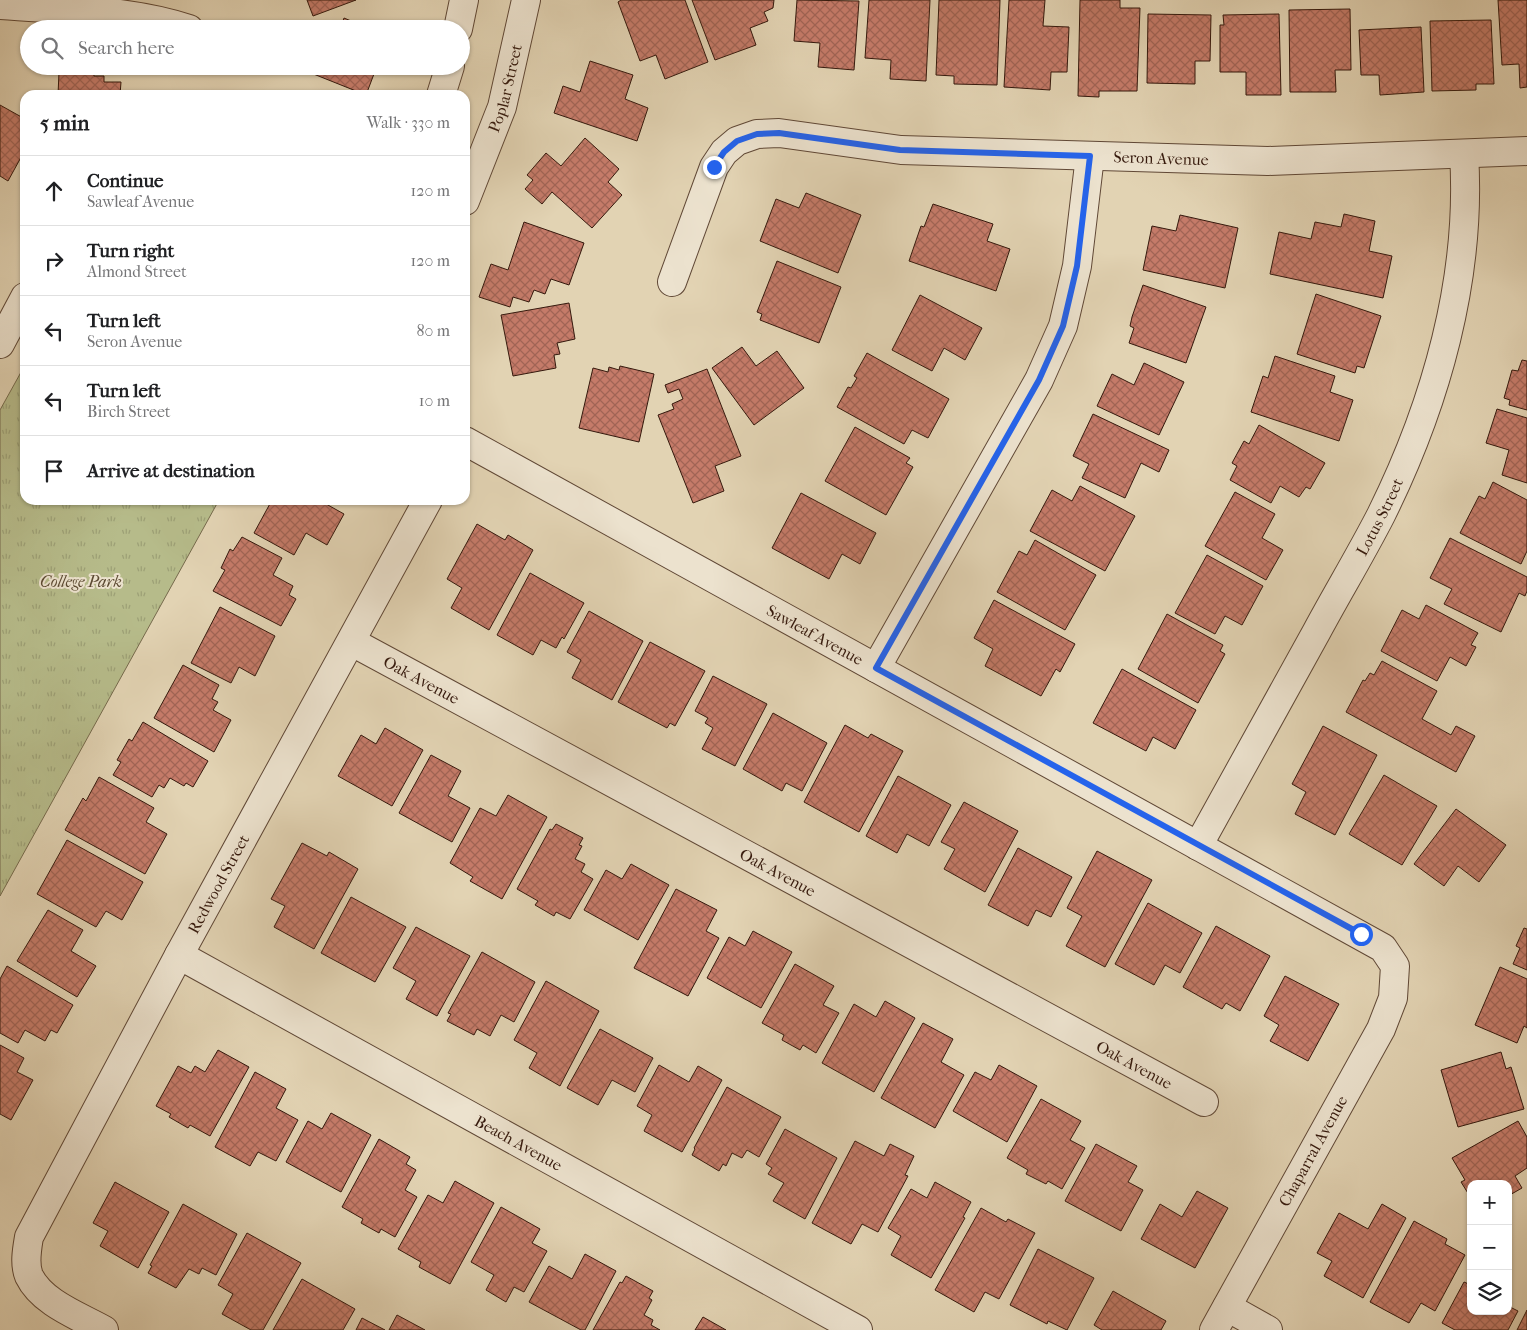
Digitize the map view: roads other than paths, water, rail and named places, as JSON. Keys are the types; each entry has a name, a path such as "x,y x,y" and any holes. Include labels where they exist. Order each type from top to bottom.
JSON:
{"street":[{"path":"460,20 464,0"},
{"name":"Poplar Street","path":"470,188 502,107 526,0"},
{"path":"0,5 96,11 161,20"},
{"path":"443,90 447,75"},
{"name":"Seron Avenue","path":"672,282 714,167 724,152 737,141 757,134 779,133 900,150 1268,161 1527,151"},
{"name":"Lotus Street","path":"1198,846 1381,515 1410,450 1425,410 1450,323 1460,277 1466,194 1464,154"},
{"path":"876,668 1039,380 1063,326 1077,266 1090,156"},
{"path":"0,344 20,306"},
{"name":"Sawleaf Avenue","path":"470,444 1361,934 1383,948 1395,966"},
{"name":"Redwood Street","path":"104,1330 55,1302 40,1291 29,1274 26,1256 29,1237 179,955 425,505"},
{"name":"Oak Avenue","path":"352,642 1204,1102"},
{"name":"Beach Avenue","path":"179,955 858,1330"},
{"name":"Chaparral Avenue","path":"1221,1319 1381,1029 1392,998 1395,966"},
{"path":"1221,1319 1268,1330"}],"park label":[{"name":"College Park","path":"81,581"}]}
